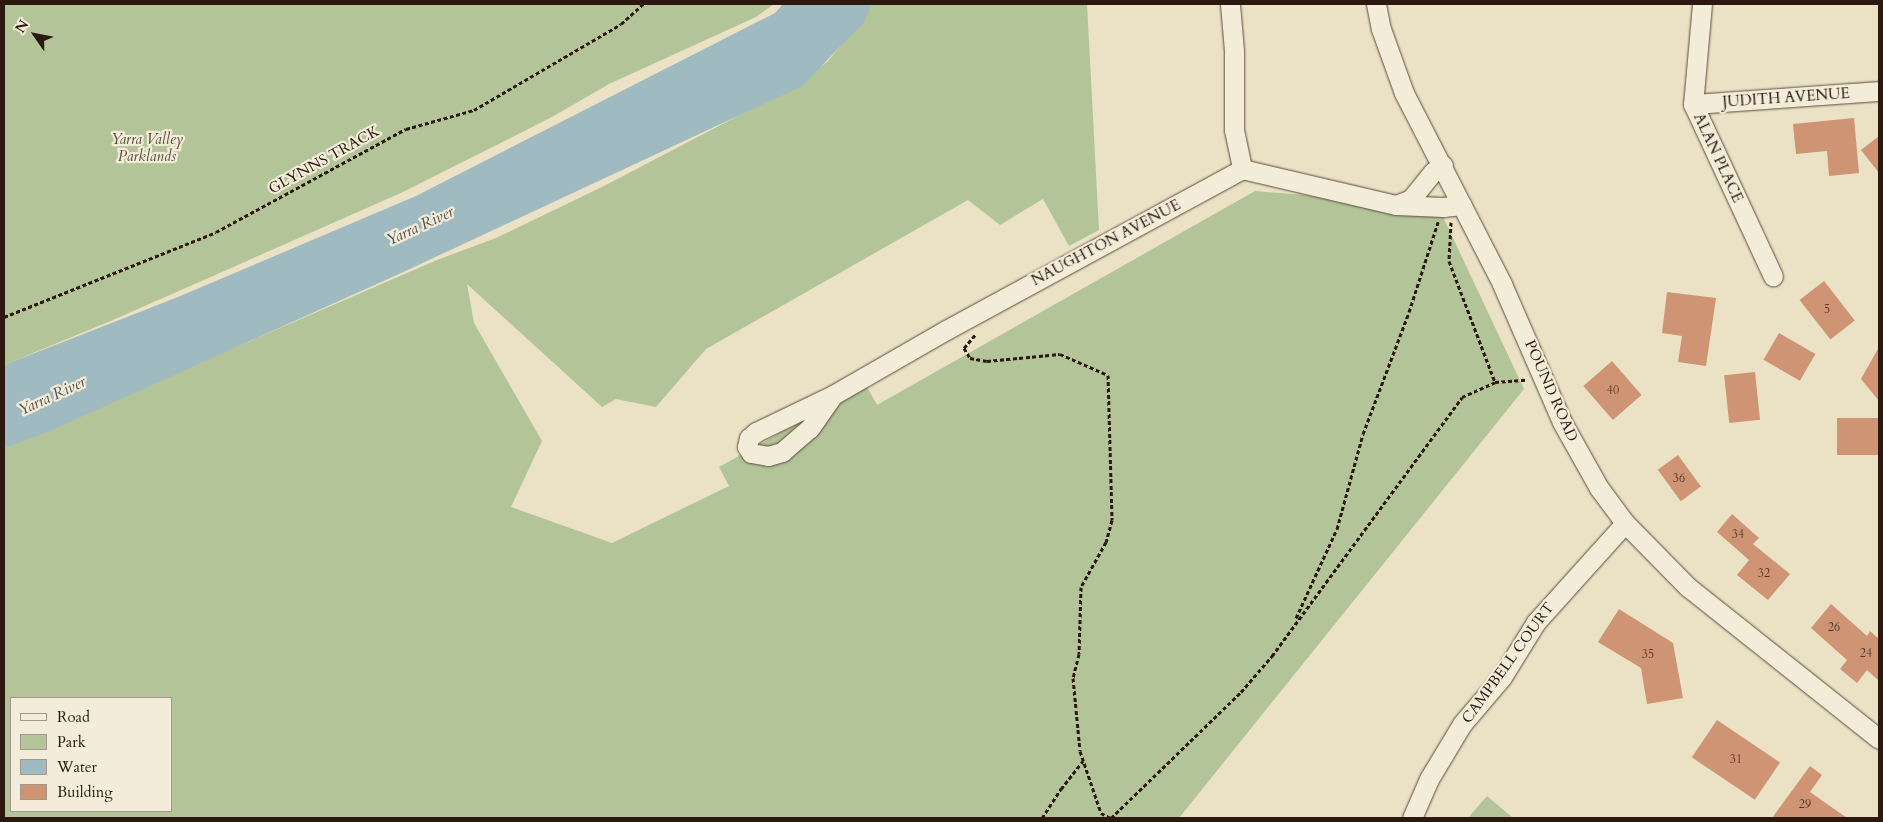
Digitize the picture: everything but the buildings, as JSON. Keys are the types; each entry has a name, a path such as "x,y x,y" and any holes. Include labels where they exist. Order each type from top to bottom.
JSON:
{"street":[{"path":"1230,4 1234,51 1234,130 1242,169 1396,205 1452,206"},
{"name":"POUND ROAD","path":"1376,4 1380,29 1404,93 1443,165 1452,206 1502,284 1562,422 1599,488 1625,523 1688,587 1879,739"},
{"name":"ALAN PLACE","path":"1702,4 1693,104 1773,276"},
{"name":"JUDITH AVENUE","path":"1693,104 1879,91"},
{"path":"1396,205 1411,199 1432,172 1443,165"},
{"name":"NAUGHTON AVENUE","path":"833,395 946,330 1242,169"},
{"name":"CAMPBELL COURT","path":"1412,818 1429,779 1462,724 1502,677 1536,622 1625,523"}],"path":[{"name":"GLYNNS TRACK","path":"4,316 216,232 406,129 474,110 621,24 643,4"},
{"path":"1452,206 1449,261 1495,382"},
{"path":"1292,626 1338,530 1363,434 1409,312 1452,206"},
{"path":"980,328 964,348 970,358 987,360 1060,354 1108,375 1112,520 1106,542 1081,587 1079,654 1073,678 1080,751 1101,813 1111,818 1241,692 1462,397 1495,382 1524,380 1547,385"},
{"path":"1042,818 1061,789 1084,761"}],"green space":[{"name":"Yarra Valley Parklands","path":"4,4 774,4 756,17 609,84 552,117 403,192 113,320 4,365"},
{"path":"870,4 1087,4 1099,230 1069,246 1043,199 1000,225 968,200 706,349 656,407 616,399 602,407 467,284 474,323 542,441 511,507 612,543 729,486 719,467 866,385 877,405 1255,191 1438,206 1524,389 1179,818 4,818 4,444 68,420 437,260 496,238 604,186 778,95 827,62 844,42"},
{"path":"1487,796 1513,818 1468,818"}],"water":[{"name":"Yarra River","path":"783,4 872,4 864,22 802,86 399,274 45,433 4,448 4,365 178,297 416,196 775,13"}]}
